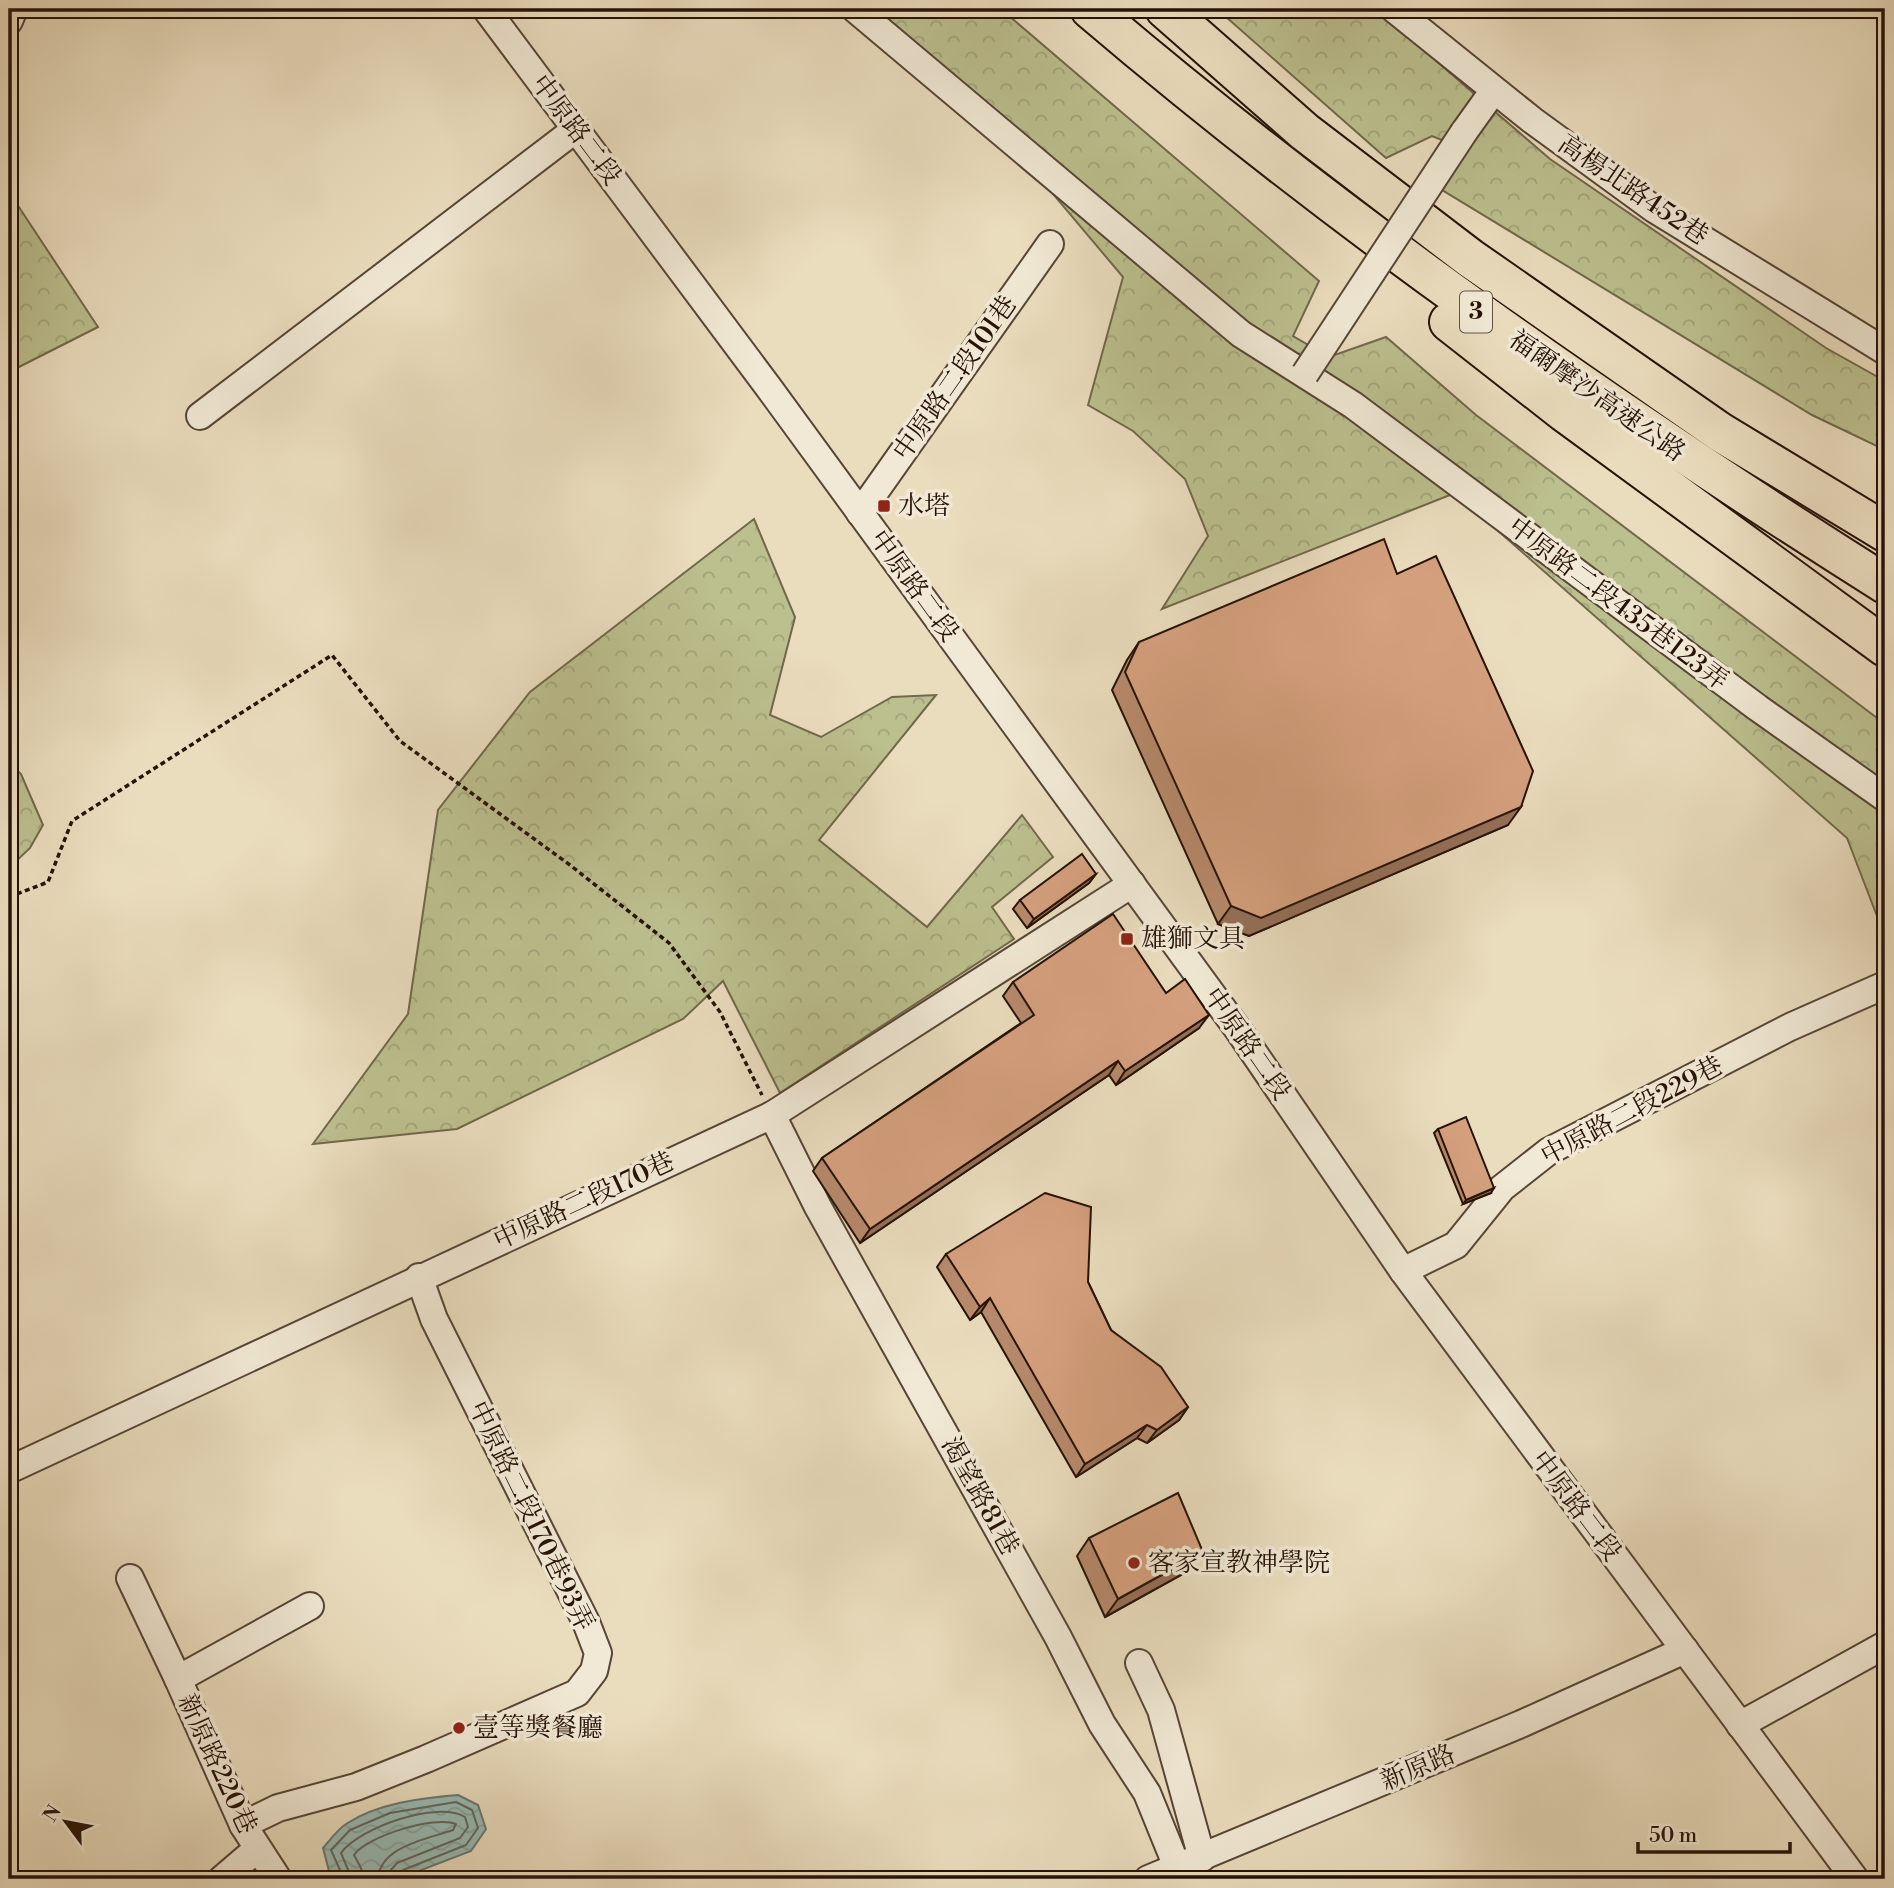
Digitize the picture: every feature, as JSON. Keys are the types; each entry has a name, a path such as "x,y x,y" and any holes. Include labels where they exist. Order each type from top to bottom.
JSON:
{"highway":[{"name":"福爾摩沙高速公路","path":"1090,9 1295,176 1472,309 1644,429 1885,583"},
{"name":"福爾摩沙高速公路","path":"1165,9 1305,132 1470,258 1720,432 1885,532"},
{"path":"1168,75 1445,320 1564,412 1885,647"},
{"path":"1834,608 1885,639"}],"street":[{"path":"9,21 14,9"},
{"name":"中原路二段","path":"486,9 860,513 1239,1031 1404,1271 1855,1879"},
{"name":"中原路二段435巷123弄","path":"855,9 1241,334 1353,405 1758,708 1885,798"},
{"name":"高楊北路452巷","path":"1394,9 1494,90 1654,209 1885,351"},
{"path":"1305,374 1494,90"},
{"path":"200,416 576,129"},
{"name":"中原路二段101巷","path":"860,513 1050,244"},
{"name":"中原路二段170巷","path":"9,1470 772,1115 1132,884"},
{"name":"中原路二段229巷","path":"1404,1271 1456,1245 1502,1188 1549,1151 1790,1027 1885,985"},
{"name":"渴望路81巷","path":"772,1115 818,1207 1058,1637 1102,1724 1147,1793 1188,1869"},
{"name":"中原路二段170巷93弄","path":"243,1825 278,1808 356,1787 578,1693 594,1671 598,1653 586,1622 434,1319 419,1277"},
{"name":"新原路220巷","path":"130,1578 243,1825 278,1879"},
{"name":"新原路220巷","path":"177,1679 310,1606"},
{"path":"1740,1725 1885,1645"},
{"name":"新原路","path":"1148,1879 1188,1869 1685,1650"},
{"path":"1139,1663 1161,1710 1188,1869"},
{"name":"新原路220巷","path":"222,1879 257,1849"}],"path":[{"path":"9,897 48,882 72,821 332,655 400,741 570,865 669,943 720,1012 772,1115"}],"green space":[{"path":"844,9 1001,9 1319,281 1293,336 1329,357 1386,337 1476,415 1885,724 1885,937 1847,838 1455,493 1162,609 1208,536 1185,479 1133,431 1088,405 1123,277 1016,150"},
{"path":"1217,9 1376,9 1550,159 1826,348 1885,381 1885,450 1812,415 1429,182 1447,142 1432,136 1386,158"},
{"path":"9,192 98,327 9,372"},
{"path":"754,519 795,617 770,715 821,737 892,697 936,695 819,840 927,927 1022,815 1053,857 992,907 1014,939 780,1093 723,981 683,1019 457,1129 313,1144 408,1014 438,810 530,692"},
{"path":"9,763 21,774 43,825 30,848 9,868"}],"water":[{"path":"458,1795 478,1805 486,1829 471,1851 398,1879 340,1879 329,1871 323,1848 346,1824 386,1806"}],"building":[{"path":"1384,539 1397,574 1436,556 1533,771 1521,807 1261,918 1231,906 1125,672 1139,642"},
{"path":"1082,854 1096,874 1034,919 1020,900"},
{"path":"1113,914 1166,993 1185,979 1209,1015 1125,1071 1118,1061 870,1229 822,1158 1034,1015 1013,982"},
{"path":"1466,1117 1494,1188 1466,1200 1438,1129"},
{"path":"1045,1193 1091,1207 1088,1282 1111,1330 1161,1367 1188,1407 1157,1430 1147,1425 1085,1464 990,1298 980,1307 946,1254"},
{"name":"客家宣教神學院","path":"1178,1493 1203,1552 1118,1599 1089,1538"}],"place":[{"name":"水塔","path":"884,506"},
{"name":"雄獅文具","path":"1127,939"},
{"name":"客家宣教神學院","path":"1134,1563"},
{"name":"壹等獎餐廳","path":"459,1728"}]}
